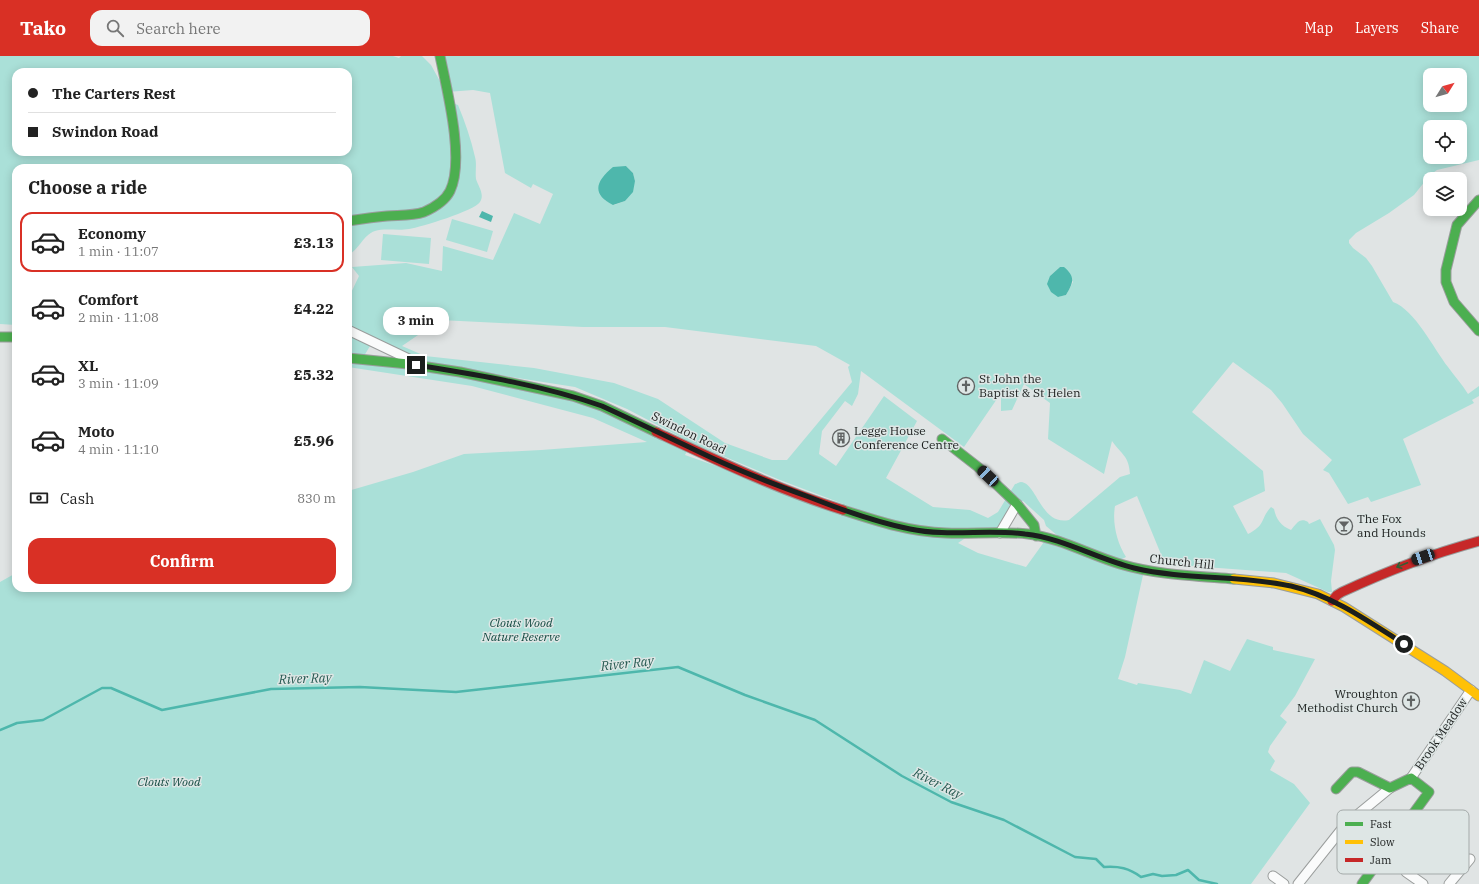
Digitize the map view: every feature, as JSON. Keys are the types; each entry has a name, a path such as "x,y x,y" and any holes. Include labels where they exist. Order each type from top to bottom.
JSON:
{"main road":[{"path":"352,221 422,212 435,206 449,192 452,186 455,165 454,139 440,56"},
{"path":"1479,200 1457,225 1446,270 1448,291 1454,302 1479,331"},
{"path":"0,337 12,337"},
{"name":"Swindon Road","path":"352,358 424,366 460,372 572,396 602,406 746,473 866,518 913,530 1018,533"},
{"path":"942,439 978,467 1017,504 1034,525 1036,536"},
{"name":"Church Hill","path":"1018,533 1036,536 1071,546 1133,568 1148,571 1274,583 1297,588 1330,600 1387,634 1479,696"},
{"path":"1330,600 1344,591 1403,564 1479,541"},
{"path":"1336,789 1352,772 1358,772 1390,788 1411,778 1429,792 1416,810"},
{"path":"1362,884 1369,874"}],"street":[{"path":"352,332 424,366"},
{"path":"369,360 374,343"},
{"path":"1000,533 1017,504"},
{"name":"Brook Meadow","path":"1411,778 1471,690"},
{"path":"1364,810 1390,788"},
{"path":"1298,884 1337,836"},
{"path":"1409,874 1423,884"},
{"path":"1449,884 1457,874"},
{"path":"1273,876 1284,884"}],"green space":[{"path":"0,56 393,56 399,58 401,56 422,56 431,65 452,103 458,105 468,131 475,157 476,179 482,196 480,202 476,206 458,214 415,228 405,230 375,231 367,236 352,253 352,164 12,164 12,325 0,324"},
{"path":"440,56 1479,56 1479,160 1467,163 1467,120 1423,120 1423,164 1462,164 1434,172 1423,172 1423,184 1414,195 1389,213 1356,233 1349,240 1349,243 1353,248 1366,258 1372,266 1393,302 1401,306 1409,313 1424,331 1468,394 1479,386 1479,396 1472,400 1474,403 1403,439 1421,485 1371,502 1368,497 1348,504 1329,473 1323,470 1332,460 1303,434 1282,403 1271,390 1233,362 1192,412 1263,471 1265,491 1233,506 1248,534 1258,528 1271,507 1274,509 1280,522 1291,530 1300,521 1303,520 1309,524 1320,519 1334,545 1335,550 1331,581 1332,592 1328,592 1286,573 1165,564 1137,496 1115,506 1114,519 1116,533 1120,546 1126,557 1120,560 1058,536 1046,526 1044,520 1023,501 1010,509 997,529 967,537 958,543 978,553 1026,567 1044,542 1143,575 1125,657 1118,679 1137,685 1138,683 1180,690 1191,694 1204,660 1230,671 1247,639 1273,647 1273,650 1315,659 1295,696 1280,716 1287,722 1270,746 1268,752 1275,761 1270,770 1294,784 1310,803 1251,884 0,884 0,582 12,575 12,592 352,592 352,490 413,472 464,454 647,442 593,418 472,386 352,368 352,361 413,367 571,400 605,412 687,451 685,455 867,513 780,480 692,443 627,409 575,387 402,360 370,346 364,356 352,354 352,291 359,276 352,267 406,263 442,271 443,246 493,260 514,213 540,224 553,194 533,184 531,188 505,173 490,93 473,90 447,92","holes":["626,166 633,173 635,181 625,201 614,205 605,200","1060,267 1073,282 1066,295 1058,297 1050,276","440,320 583,327 665,327 816,346 850,365 848,367 852,382 787,460 772,460 725,443 658,399 614,383 534,368 425,356 402,346","861,371 964,447 1001,393 1001,411 1012,410 1024,384 1050,403 1048,439 1104,474 1112,441 1127,459 1130,474 1120,477 1069,520 1060,520 1052,517 1040,504 1027,484 1021,482 1015,484 998,512 988,518 970,510 933,507 886,478 917,421 884,396 836,466 819,454 822,431 845,401 852,406 858,394"]},
{"path":"452,219 493,231 487,252 446,240"},
{"path":"383,234 431,238 429,264 381,260"}],"water":[{"path":"626,166 633,173 635,181 633,192 625,201 613,205 601,196 598,187 603,177 613,167"},
{"path":"482,211 493,216 491,222 479,217"},
{"path":"1060,267 1064,267 1068,271 1072,277 1072,284 1066,295 1058,297 1051,292 1047,284 1050,276"}],"waterway":[{"name":"River Ray","path":"0,730 17,723 43,720 102,688 111,688 162,710 271,689 360,687 456,692 678,667 745,695 815,720 902,776 951,802 1004,820 1075,857 1096,859 1104,867 1124,868 1141,877 1153,874 1162,876 1176,875 1188,870 1199,880 1217,884"}],"traffic: fast":[{"path":"352,220 382,216 410,215 424,212 435,206 448,195 454,178 456,162 455,144 450,105 440,56"},
{"path":"1479,200 1457,225 1446,270 1446,282 1454,302 1479,331"},
{"path":"0,337 12,337"},
{"path":"352,358 408,364 460,372 573,396 602,406 656,432"},
{"path":"942,439 978,467 1017,504 1034,525 1036,536"},
{"path":"843,510 881,522 920,531 946,533 1018,533 1040,536 1134,568 1148,571 1234,579"},
{"path":"1336,789 1352,772 1358,772 1390,788 1411,778 1429,792 1416,810"},
{"path":"1362,884 1369,874"}],"traffic: slow":[{"path":"1234,579 1274,583 1318,594 1344,607 1445,671 1479,696"}],"traffic: jam":[{"path":"656,432 772,484 843,510"},
{"path":"1332,601 1342,592 1392,570 1426,557 1479,541"}],"place":[{"name":"St John the Baptist & St Helen","path":"966,386"},
{"name":"Legge House Conference Centre","path":"841,438"},
{"name":"The Fox and Hounds","path":"1344,526"},
{"name":"Wroughton Methodist Church","path":"1411,701"}],"route":[{"path":"416,365 530,386 588,401 656,430 711,458 765,481 839,509 893,526 913,530 945,532 1028,534 1044,537 1120,564 1148,571 1274,583 1290,586 1318,594 1332,600 1404,644"}],"park label":[{"name":"Clouts Wood Nature Reserve","path":"521,630"},
{"name":"Clouts Wood","path":"169,782"}]}
